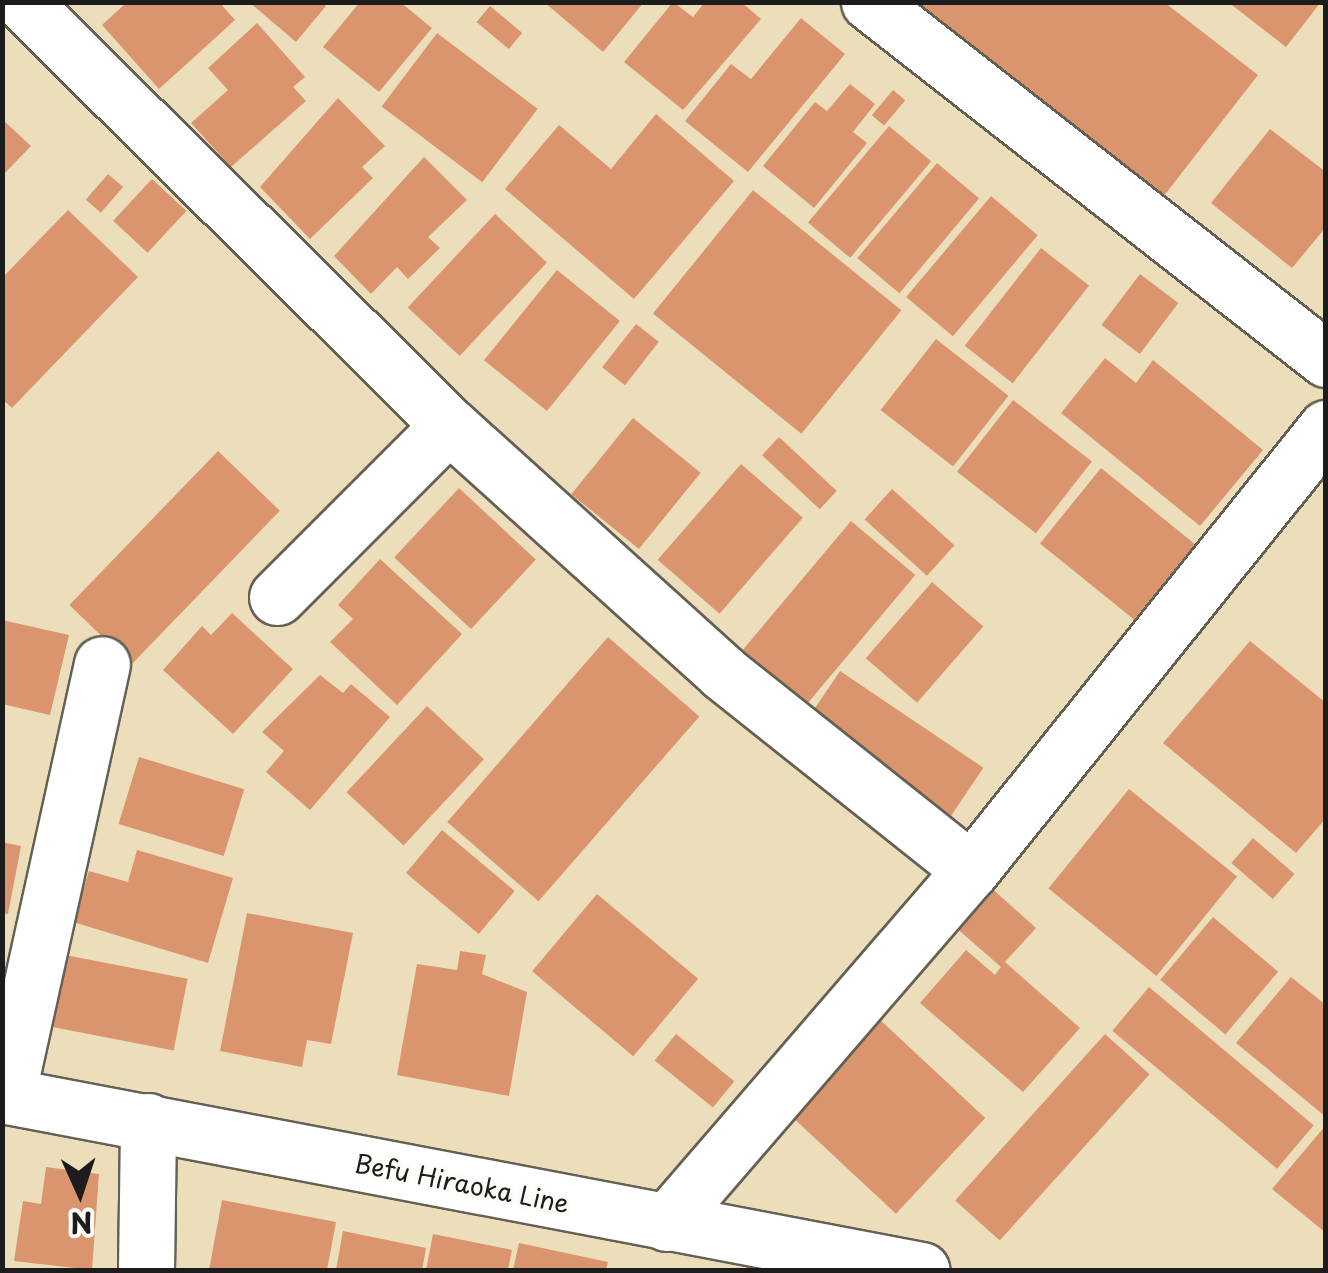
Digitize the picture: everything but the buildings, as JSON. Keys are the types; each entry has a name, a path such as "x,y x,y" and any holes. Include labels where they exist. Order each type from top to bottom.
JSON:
{"street":[{"path":"22,2 449,425 722,672 971,870"},
{"path":"869,2 1326,359"},
{"path":"277,597 449,425"},
{"path":"666,1223 971,870 1326,428"},
{"path":"4,1095 102,664"},
{"name":"Befu Hiraoka Line","path":"4,1095 922,1270"},
{"path":"146,1270 148,1122"}]}
